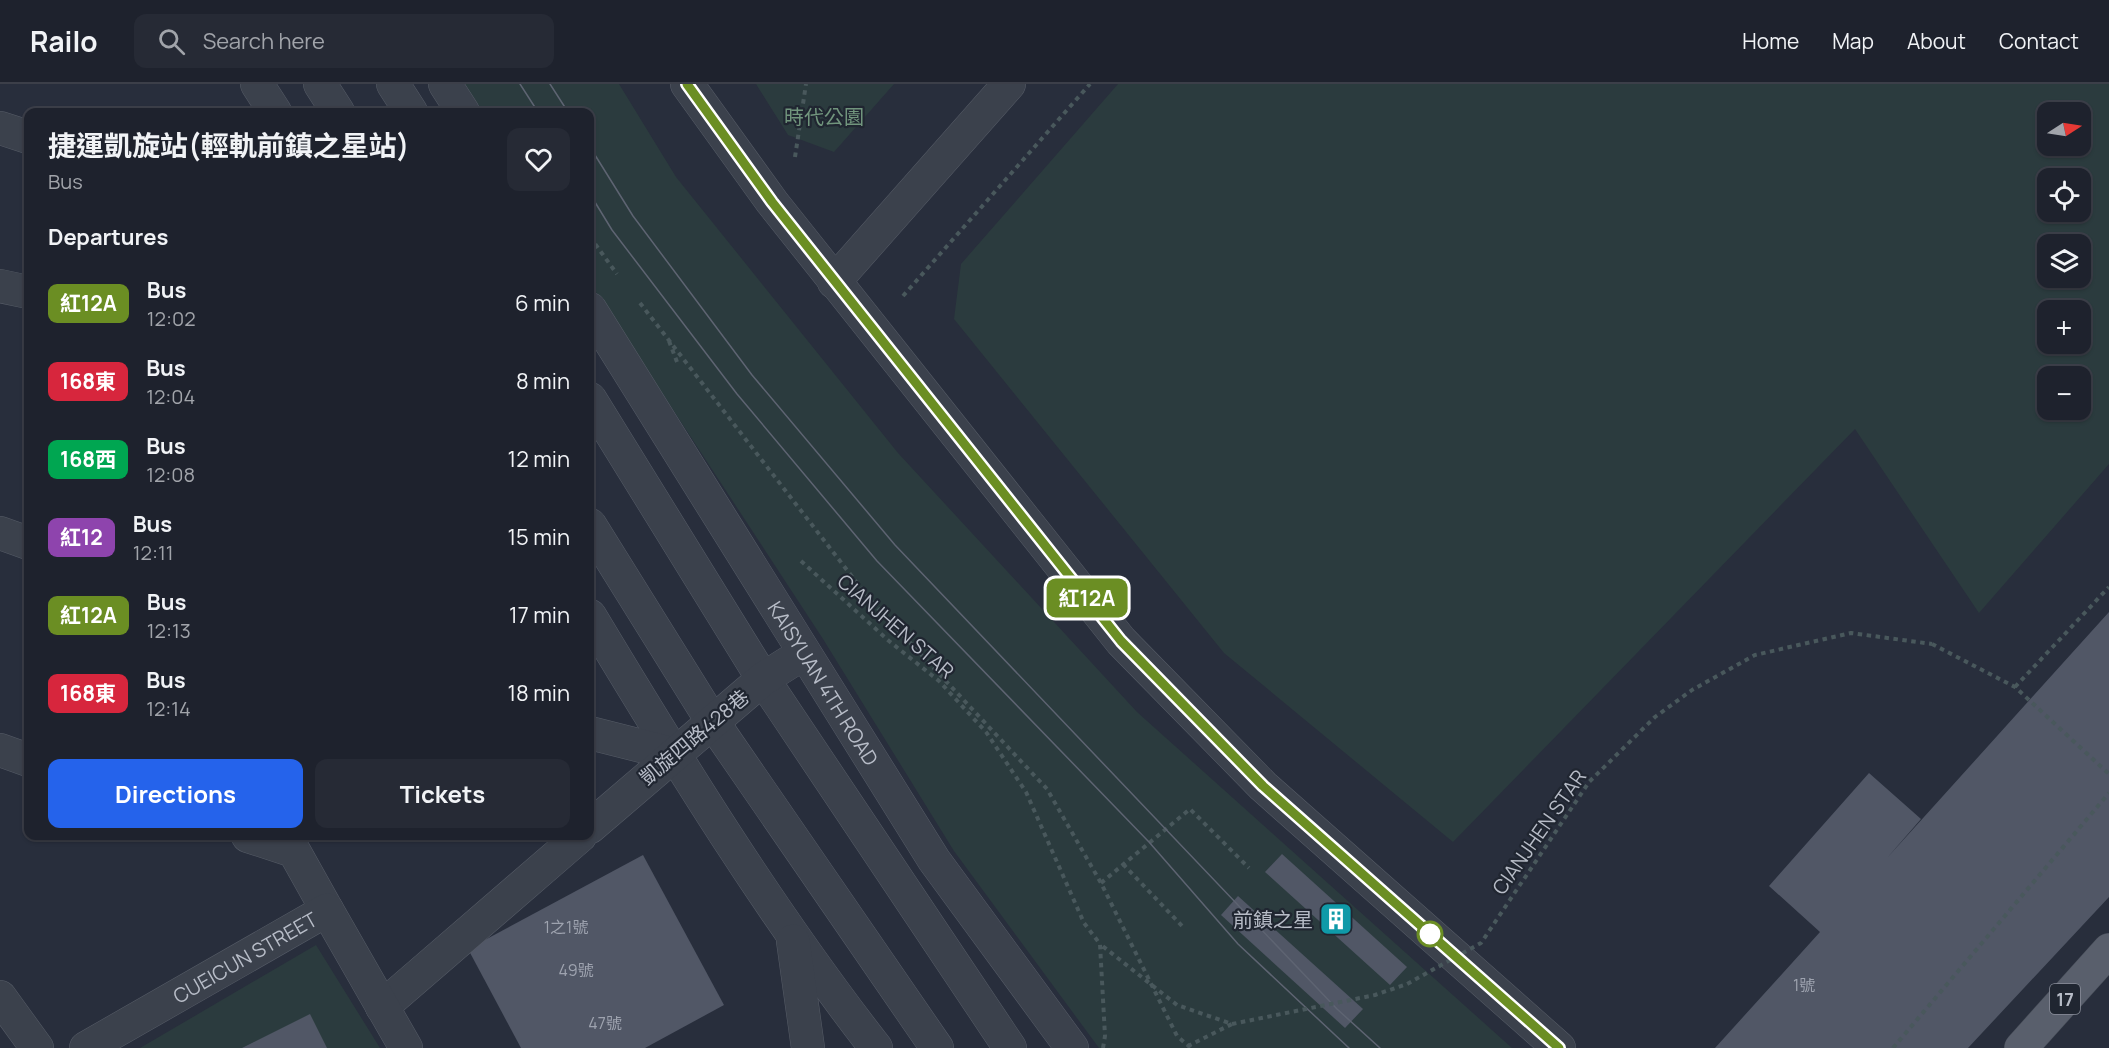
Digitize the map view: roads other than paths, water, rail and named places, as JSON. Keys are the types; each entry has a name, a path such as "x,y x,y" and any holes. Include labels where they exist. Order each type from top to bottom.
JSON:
{"main road":[{"name":"17","path":"2021,1048 2109,950"}],"street":[{"path":"257,84 272,108"},
{"path":"320,84 335,108"},
{"path":"393,84 408,108"},
{"path":"445,84 460,108"},
{"path":"687,84 729,146 834,282 1121,641 1263,786 1559,1048"},
{"path":"834,282 1009,84"},
{"path":"0,128 24,136"},
{"path":"0,286 24,291"},
{"name":"KAISYUAN 4TH ROAD","path":"594,315 934,860 1072,1048"},
{"path":"594,405 763,679 1010,1048"},
{"path":"594,531 712,721 938,1048"},
{"path":"0,533 24,542"},
{"path":"594,623 673,754 821,977 876,1048"},
{"name":"凱旋四路428巷","path":"594,823 763,679 804,652"},
{"path":"594,734 673,754"},
{"path":"0,750 24,759"},
{"path":"260,840 294,852 327,910"},
{"path":"382,1007 575,840"},
{"name":"CUEICUN STREET","path":"86,1048 327,910 406,1048"},
{"path":"792,933 808,1048"},
{"path":"0,997 37,1048"}],"tram line":[{"path":"520,84 535,108"},
{"path":"550,84 565,108"},
{"path":"594,153 633,216 752,375 895,545 1337,1009 1380,1048"},
{"path":"594,201 612,230 737,394 877,561 1149,842 1238,944 1349,1048"}],"place":[{"name":"前鎮之星","path":"1336,919"}],"park label":[{"name":"時代公園","path":"824,116"}]}
